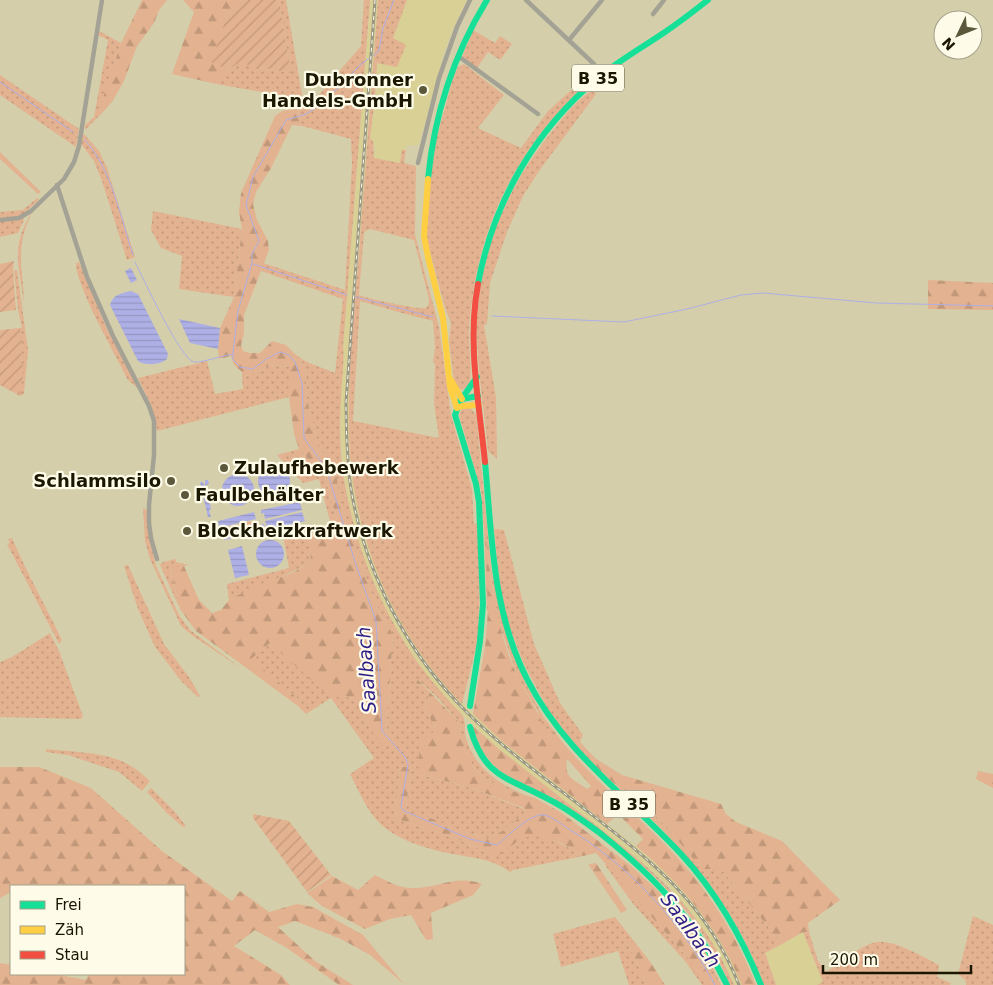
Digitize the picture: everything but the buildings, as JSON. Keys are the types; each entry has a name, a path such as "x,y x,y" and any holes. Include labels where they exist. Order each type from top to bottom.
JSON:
{"main road":[{"path":"470,706 480,640 483,604 480,520 476,484 455,418 456,408 449,388 443,319 424,236 429,163 443,102 468,32 487,0"},
{"name":"B 35","path":"708,0 601,76 582,92 551,124 531,150 512,181 499,209 481,269 474,321 474,349 497,583 504,619 521,667 550,719 569,744 590,767 682,854 717,898 750,958 761,985"},
{"path":"448,374 462,399"},
{"path":"456,408 477,377"},
{"path":"462,399 478,396"},
{"path":"456,408 479,405"},
{"path":"470,727 472,738 483,760 502,778 540,794 576,816 635,862 664,889 688,916 706,942 727,985"}],"street":[{"path":"0,220 19,218 31,211 70,171 78,146 102,0"},
{"path":"418,163 439,78 457,27 470,0"},
{"path":"526,0 594,64"},
{"path":"568,40 602,0"},
{"path":"653,14 664,0"},
{"path":"458,56 538,114"},
{"path":"57,185 87,277 113,336 146,399 154,421 154,455 149,523 157,559"}],"shaded area":[{"path":"370,0 378,0 350,367 349,440 358,512 380,578 413,642 457,698 504,743 643,852 674,880 699,908 718,935 742,985 734,985 710,939 692,913 668,885 637,858 499,749 451,704 428,677 407,647 373,582 360,547 344,477 340,403"},
{"path":"407,0 467,0 454,26 444,53 419,144 415,146 407,145 406,150 403,150 400,163 374,158 375,148 370,138 377,62 397,67 393,38"},
{"path":"803,932 823,982 817,985 776,985 765,953"}],"green space":[{"path":"142,0 167,0 159,10 154,23 137,46 124,81 112,102 102,113 98,113 121,43"},
{"path":"183,0 241,0 227,16 212,62 228,70 216,84 172,74 194,12"},
{"path":"241,0 279,0 291,73 238,63 228,70 211,62 227,16"},
{"path":"279,0 286,0 304,107 310,105 361,46 364,0 370,0 343,347 340,439 344,479 355,529 363,554 382,601 394,624 421,667 463,716 466,738 470,749 482,767 498,781 528,796 486,780 474,768 465,749 457,720 438,698 418,680 416,683 429,697 424,706 436,730 418,774 469,787 524,809 525,813 504,830 488,839 410,815 406,809 411,768 400,766 395,818 452,837 490,853 523,837 539,836 554,841 583,856 510,872 492,863 425,847 402,838 382,826 364,802 350,774 374,758 331,698 306,714 298,706 301,701 250,659 270,643 331,697 345,696 357,701 371,730 395,743 386,734 393,635 380,613 361,566 338,491 336,469 330,466 317,441 307,399 305,366 296,355 307,362 335,373 343,299 261,271 263,263 345,290 352,163 351,139 302,126 295,98 216,84 228,70 238,63 291,73"},
{"path":"378,0 407,0 393,38 406,45 397,67 377,63 370,138 373,141 374,158 400,163 402,150 406,150 404,163 416,166 415,235 439,327 451,415 472,489 474,524 477,523 480,577 478,640 462,704 438,677 416,647 397,615 381,582 368,547 358,511 352,474 349,438 350,368","holes":["370,229 414,240 429,299 425,308 403,306 359,295 364,232","360,301 433,321 435,348 433,361 435,365 434,404 439,438 353,421"]},
{"path":"473,30 495,43 500,36 512,44 500,60 488,52 477,68 462,57"},
{"path":"99,31 121,43 99,112 102,113 85,130 85,125 94,117 108,40 98,35"},
{"path":"464,64 504,95 478,128 521,148 548,111 579,83 579,91 534,142 516,170 501,199 489,229 473,293 469,328 470,381 469,386 462,390 458,388 454,381 449,341 451,323 445,308 428,244 426,227 434,147 454,75 458,67"},
{"path":"0,75 79,129 76,147 0,95"},
{"path":"591,91 594,91 596,94 539,171 523,196 507,232 490,283 487,324 484,325 496,398 497,459 488,451 478,352 477,319 484,267 500,218 524,171 562,119"},
{"path":"297,108 302,126 292,125 271,168 256,192 253,204 257,220 268,241 269,250 244,315 244,333 241,345 243,351 260,353 272,341 286,345 305,366 307,399 317,441 330,466 336,469 338,491 361,566 380,613 393,635 386,734 396,743 384,747 371,730 357,701 345,696 331,698 270,643 251,659 302,702 298,706 196,631 180,609 170,568 184,566 199,600 212,613 221,610 229,600 255,586 292,573 311,562 309,534 338,524 325,477 299,449 294,434 289,397 289,367 270,365 242,378 242,372 234,365 231,356 219,359 218,349 220,328 234,297 242,229 239,212 241,193 275,116 282,111"},
{"path":"84,134 99,151 107,168 135,257 127,260 102,181 94,161 81,144 82,135"},
{"path":"0,152 41,192 38,194 0,159"},
{"path":"37,198 39,200 23,214 24,220 18,233 0,237 0,212 23,210"},
{"path":"153,211 242,229 234,297 179,289 182,256 161,248 151,230"},
{"path":"32,212 23,235 21,250 24,303 18,246 25,224"},
{"path":"14,261 16,310 0,312 0,264"},
{"path":"79,262 107,329 139,389 128,380 97,321 82,288 76,263"},
{"path":"14,270 17,270 28,350 24,394 20,396 22,337 20,328 22,327 18,310"},
{"path":"928,280 993,283 993,310 928,309"},
{"path":"20,328 22,337 21,365 24,365 20,396 0,385 0,330"},
{"path":"207,361 215,394 243,389 242,378 270,365 289,367 289,397 157,431 151,405 138,378"},
{"path":"470,408 476,414 492,574 524,680 544,718 554,731 548,736 540,728 538,711 518,678 497,617 486,541 487,611 481,490 459,415 462,409"},
{"path":"299,449 325,477 338,524 309,534 311,562 229,600 227,584 289,568 283,536 331,525 319,479 303,483 277,455"},
{"path":"143,508 147,510 150,540 156,566 179,615 190,630 242,669 181,626 150,559 145,541"},
{"path":"252,521 256,524 222,532 221,528"},
{"path":"494,529 504,530 534,644 560,703 583,735 580,742 595,758 591,762 554,721 524,664 510,629 500,590"},
{"path":"485,531 499,624 504,642 518,677 542,722 540,724 541,728 548,736 554,731 582,764 661,840 689,870 712,901 732,933 756,985 742,985 722,945 698,909 669,876 636,846 643,839 618,814 607,824 504,743 473,714 485,647 488,611","holes":["568,760 591,786 587,789 571,778 566,766"]},
{"path":"12,538 62,640 59,644 7,544 10,543 8,539"},
{"path":"176,559 176,562 189,565 170,569 180,609 160,565 163,562"},
{"path":"128,565 164,644 189,677 200,696 198,697 182,682 155,647 138,609 124,566"},
{"path":"50,633 59,651 83,716 81,719 0,717 0,662 12,657"},
{"path":"418,680 457,720 465,749 474,768 486,780 535,798 562,813 631,866 657,890 689,926 680,933 701,962 714,985 707,985 700,972 596,853 583,856 561,843 542,837 523,837 494,859 490,853 452,837 395,818 400,766 411,768 406,809 410,815 420,814 488,839 504,830 525,813 524,808 469,787 418,774 420,742 436,730 424,706 429,697 416,683"},
{"path":"473,726 565,801 525,786 502,773 485,754 478,742"},
{"path":"46,749 90,753 123,761 150,781 142,791 119,772 68,755 46,752"},
{"path":"595,758 622,775 721,804 726,814 736,822 782,841 840,900 808,923 809,932 803,932 782,944 721,869 702,869 665,825 638,799 634,802 591,762"},
{"path":"0,767 39,767 91,788 162,851 232,901 240,891 269,912 297,904 313,907 363,935 404,984 370,955 341,939 295,921 278,927 315,961 353,985 339,985 287,948 255,930 234,946 281,975 290,985 0,985 0,963 10,965 10,975 60,975 86,980 88,975 185,975 185,885 10,885 10,893 0,898"},
{"path":"978,771 993,774 993,788 976,779"},
{"path":"151,788 186,826 183,827 147,792"},
{"path":"553,798 565,801 616,841 663,882 684,904 703,928 720,955 734,985 730,985 715,954 698,927 678,901 632,857"},
{"path":"638,799 665,825 702,868 721,869 782,944 765,953 776,985 764,985 753,957 726,908 693,864 634,802"},
{"path":"253,814 289,821 331,875 307,892 253,818"},
{"path":"596,863 627,910 621,913 588,864"},
{"path":"606,864 700,972 707,985 702,985 685,961 634,905"},
{"path":"375,875 393,884 407,888 421,888 455,881 473,881 482,884 473,895 431,913 433,939 426,940 411,915 390,919 365,929 322,906 307,893 332,876 358,890"},
{"path":"973,916 993,925 993,985 966,985 966,981 958,974"},
{"path":"615,917 634,941 629,945 647,985 629,985 618,951 561,967 553,934"},
{"path":"689,926 704,949 721,985 714,985 701,962 680,933"},
{"path":"803,932 809,932 818,961 826,972 865,946 884,942 909,950 939,965 937,977 951,983 950,985 817,985 823,982"},
{"path":"634,941 665,985 647,985 629,945"}],"water":[{"path":"131,268 137,280 131,283 125,271"},
{"path":"131,291 138,294 168,354 167,359 161,363 149,364 138,361 110,305 116,296"},
{"path":"179,319 220,328 218,349 190,343"},
{"path":"274,465 280,466 285,470 289,475 289,487 285,492 280,496 274,497 268,496 263,492 259,487 258,481 259,475 263,470 268,466"},
{"path":"238,474 244,475 249,479 253,484 253,496 249,501 244,505 238,506 232,505 227,501 223,496 222,490 223,484 227,479 232,475"},
{"path":"205,480 208,480 209,484 206,485 211,517 208,517 200,482 203,482 205,485"},
{"path":"300,502 302,510 265,519 264,513 261,514 261,510"},
{"path":"254,512 256,519 222,527 222,531 217,532 214,530 220,530 218,521"},
{"path":"302,512 305,521 268,530 265,521"},
{"path":"264,524 266,531 224,540 222,533"},
{"path":"270,540 280,544 284,554 280,564 270,568 260,564 256,554 260,544"},
{"path":"242,546 249,575 235,578 228,550"}],"waterway":[{"name":"Saalbach","path":"394,0 383,28 379,51 360,65 314,109 306,114 286,120 253,177 246,205 259,241 252,254 252,263 238,311 233,360 240,367 253,369 266,359 280,352 289,355 295,362 302,383 304,438 326,468 356,565 376,621 382,731 405,757 408,764 401,807 404,811 470,839 497,845 519,826 538,815 553,818 612,859 632,877 670,917 715,985"},
{"path":"0,82 73,132"},
{"path":"85,140 109,179 133,255"},
{"path":"135,262 172,334 188,358 197,362 233,354"},
{"path":"253,264 347,295"},
{"path":"492,316 624,322 741,295 763,293 876,303 993,306"},
{"path":"356,297 433,317"}],"railway":[{"path":"375,0 346,403 349,475 354,506 372,566 399,624 416,651 455,700 500,743 631,846 674,885 693,906 710,930 726,956 739,985"}],"traffic: fast":[{"path":"428,179 435,132 447,86 465,42 487,0"},
{"path":"478,284 494,225 506,196 520,170 555,120 599,77 708,0"},
{"path":"470,706 480,641 483,604 479,502 476,484 455,415 460,401 477,377"},
{"path":"462,399 478,396"},
{"path":"485,462 492,545 500,600 515,653 527,679 542,705 577,751 681,854 706,884 737,932 761,985"},
{"path":"470,727 476,744 491,767 510,781 535,792 583,820 621,850 657,884 702,941 727,985"}],"traffic: slow":[{"path":"428,179 424,236 443,318 450,387 457,408"},
{"path":"451,380 462,399"},
{"path":"457,408 479,405"}],"traffic: jam":[{"path":"478,284 475,306 474,350 485,462"}],"place":[{"name":"Dubronner Handels-GmbH","path":"423,90"},
{"name":"Zulaufhebewerk","path":"224,468"},
{"name":"Schlammsilo","path":"171,481"},
{"name":"Faulbehälter","path":"185,495"},
{"name":"Blockheizkraftwerk","path":"187,531"}]}
